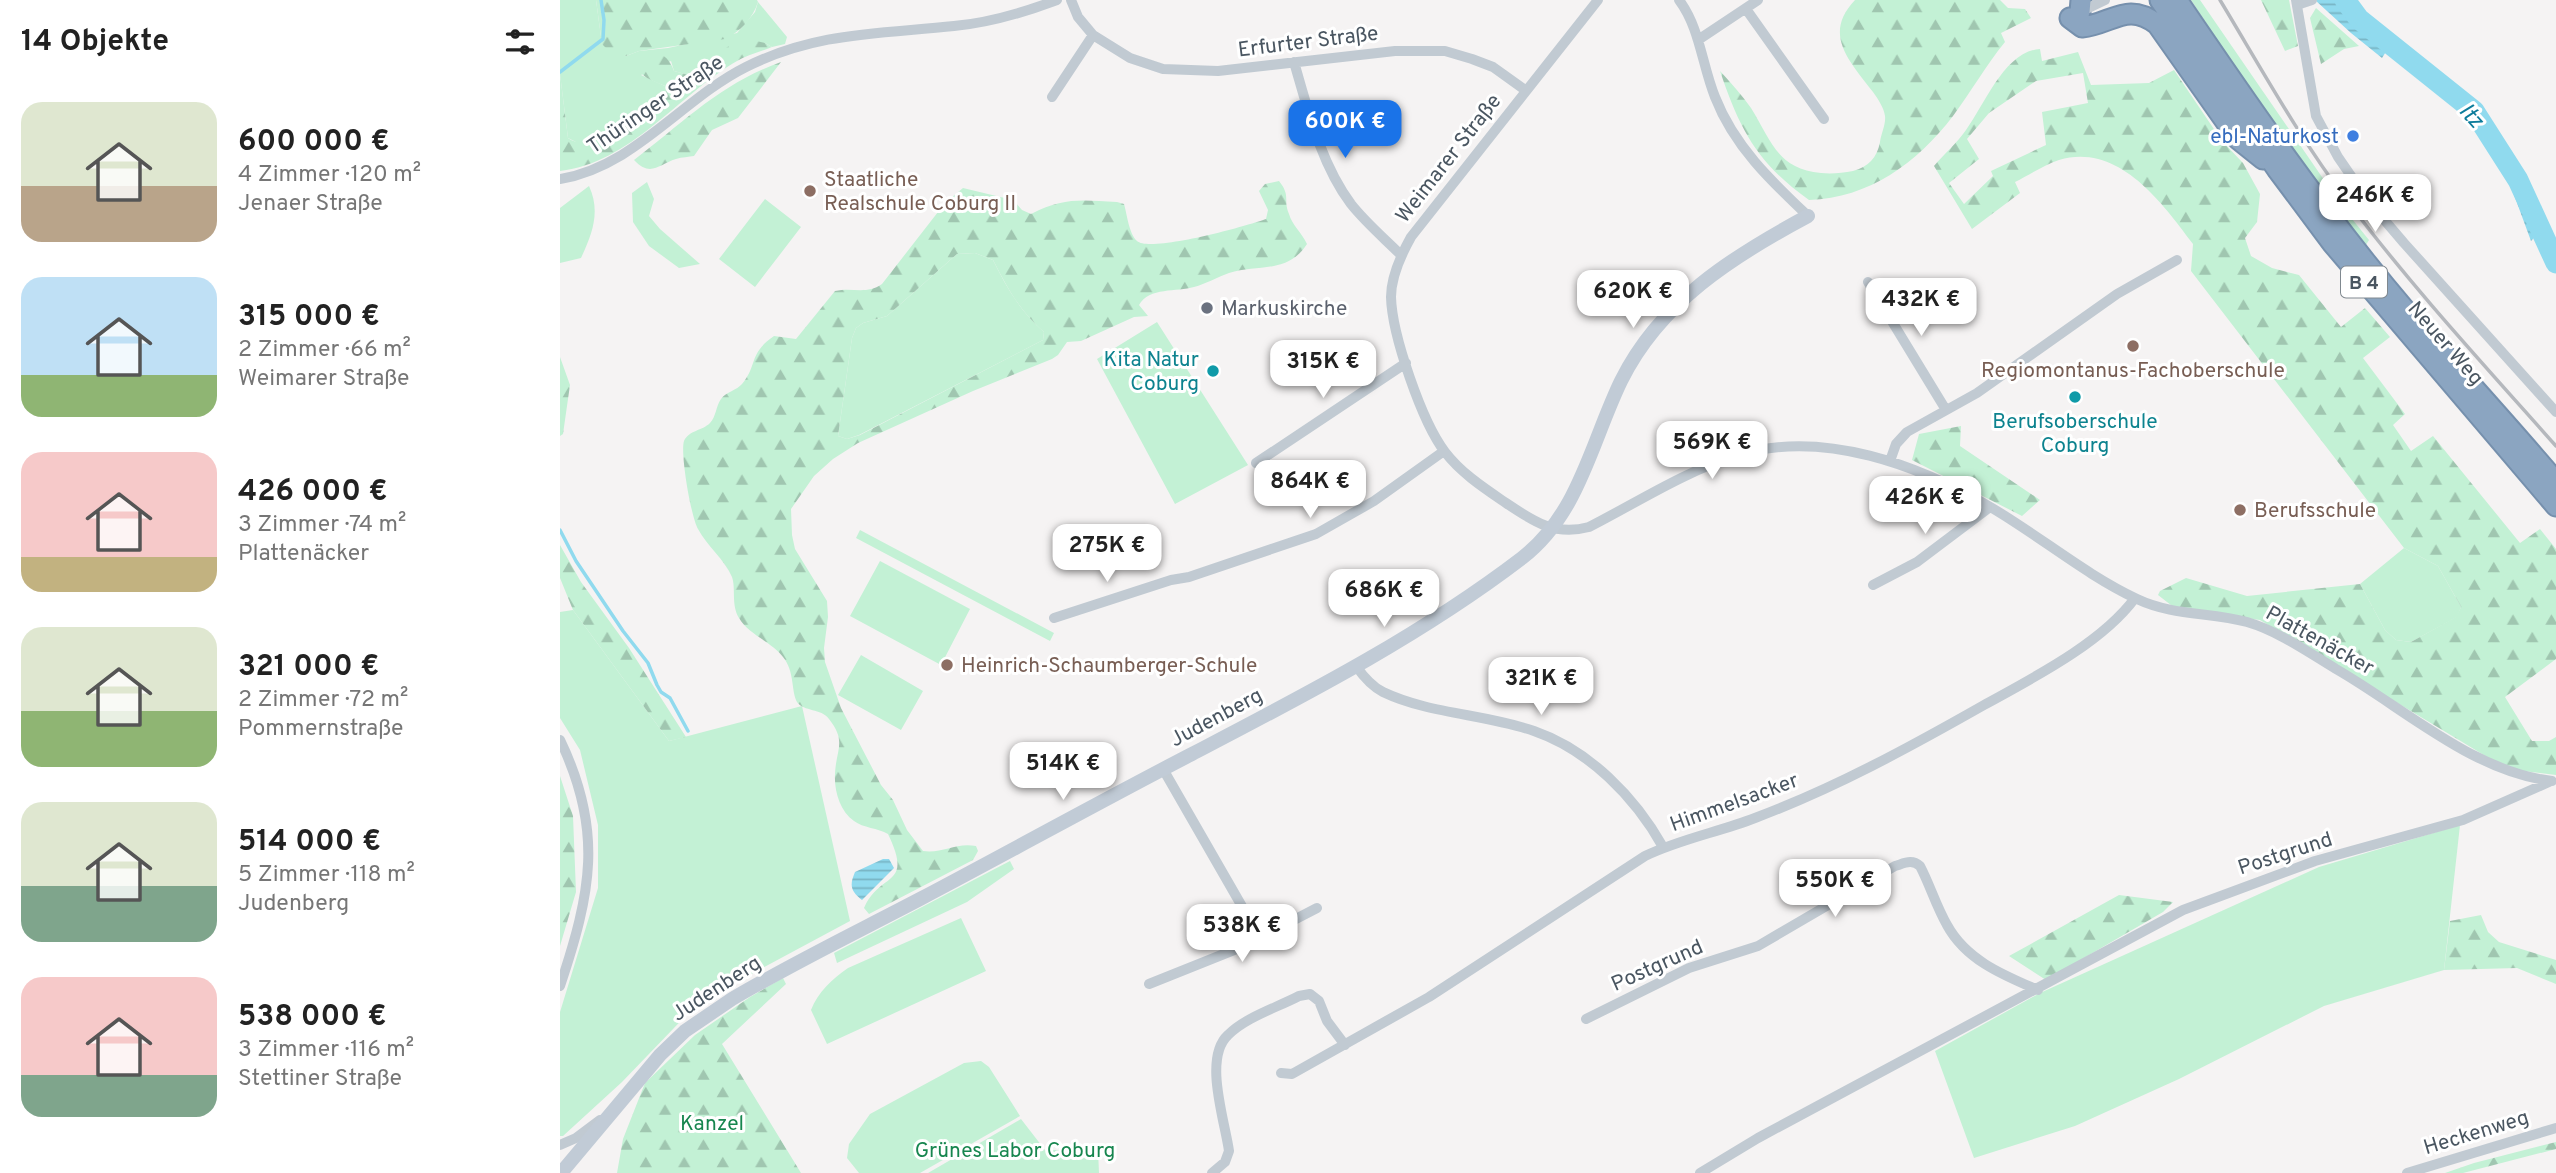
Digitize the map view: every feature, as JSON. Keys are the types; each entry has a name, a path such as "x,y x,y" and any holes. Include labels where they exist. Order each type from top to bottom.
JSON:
{"highway":[{"name":"Neuer Weg","path":"2160,0 2277,169 2351,266 2556,506"},
{"name":"Neuer Weg","path":"2177,0 2347,238 2405,310 2556,482"},
{"path":"2077,10 2082,27 2124,14 2148,17 2157,24 2238,139 2277,169"}],"street":[{"name":"Thüringer Straße","path":"560,179 587,172 620,156 724,80 746,67 786,51 820,40 849,35 957,26 1010,15 1057,0"},
{"name":"Erfurter Straße","path":"1071,0 1078,17 1093,35 1130,58 1163,69 1218,71 1395,51 1445,51 1493,68 1525,90"},
{"name":"Weimarer Straße","path":"1553,529 1523,514 1482,486 1455,464 1444,451 1421,409 1394,324 1391,295 1401,255 1411,237 1598,0"},
{"path":"1679,0 1698,40 1715,96 1731,128 1758,168 1808,216"},
{"path":"1698,40 1758,0"},
{"path":"2077,10 2105,0"},
{"path":"2312,0 2296,2 2315,116 2338,158 2395,233 2556,412"},
{"path":"1746,9 1824,119"},
{"path":"1052,97 1093,35"},
{"path":"1294,62 1317,136 1332,171 1358,212 1401,255"},
{"name":"Judenberg","path":"561,1173 660,1055 685,1031 732,999 1356,666 1459,603 1524,556 1553,529 1574,494 1623,378 1672,309 1729,262 1808,216"},
{"path":"1890,461 1901,437 1977,393 2117,294 2177,260"},
{"path":"1868,282 1946,410"},
{"path":"1256,463 1406,363"},
{"name":"Plattenäcker","path":"1553,529 1574,531 1589,527 1696,470 1756,450 1810,447 1858,452 1890,461 1990,507 2135,598 2174,612 2242,621 2263,627 2355,679 2494,766 2529,778 2554,780"},
{"path":"1054,618 1171,580 1189,578 1316,534 1374,501 1444,451"},
{"path":"1873,585 1917,562 1990,507"},
{"name":"Himmelsacker","path":"1281,1073 1292,1074 1429,998 1620,870 1663,847 1755,818 1882,761 2024,683 2108,628 2135,598"},
{"path":"1356,666 1370,684 1383,692 1413,702 1531,730 1572,750 1618,787 1643,816 1663,847"},
{"path":"560,740 578,780 589,837 587,880 560,986"},
{"path":"1163,769 1255,929 1263,936"},
{"name":"Postgrund","path":"1700,1173 1758,1138 2168,917 2218,895 2315,861 2463,820 2554,780"},
{"name":"Postgrund","path":"1586,1019 1689,968 1758,946 1895,866 1908,862 1915,862 1920,866 1947,927 1972,955 2000,974 2038,989"},
{"path":"1149,984 1244,946 1317,908"},
{"path":"1212,1173 1225,1162 1229,1151 1216,1075 1219,1048 1227,1035 1241,1025 1310,993 1319,1001 1327,1021 1345,1045"},
{"path":"560,1145 576,1138 618,1106"},
{"name":"Heckenweg","path":"2407,1173 2556,1128"}],"green space":[{"path":"560,0 596,0 602,44 626,56 639,51 668,48 737,33 755,12 758,2 787,37 785,44 772,47 765,43 702,65 685,74 674,71 671,61 641,75 665,86 666,92 616,131 580,144 568,138 560,74"},
{"path":"596,0 758,2 745,24 725,39 639,51 626,56 612,54 602,44"},
{"path":"1855,0 2000,0 2008,8 2025,9 2031,18 2001,33 2005,42 1960,107 1924,149 1907,163 1890,175 1852,193 1809,200 1776,173 1753,144 1735,111 1720,71 1751,108 1777,151 1794,166 1821,173 1841,173 1863,167 1877,153 1885,116 1879,101 1848,58 1840,36 1845,13"},
{"path":"2191,0 2200,0 2344,209 2369,240 2364,248 2241,76"},
{"path":"2261,0 2289,0 2298,46 2285,51"},
{"path":"2316,8 2359,46 2344,49 2321,64 2310,18"},
{"path":"752,40 772,47 741,59 715,75 632,142 586,165 560,171 560,74 568,138 578,142 591,141 634,119 666,92 665,86 643,75 636,63 653,55 663,56 674,71 685,74 729,46"},
{"path":"2040,49 2042,61 2078,52 2091,85 2149,83 2174,70 2222,141 2243,163 2260,194 2257,222 2245,238 2251,256 2272,268 2299,275 2341,327 2365,308 2390,337 2363,358 2405,414 2393,425 2411,451 2433,436 2520,543 2540,529 2556,549 2556,659 2505,697 2532,741 2549,741 2556,737 2556,775 2507,769 2260,620 2176,609 2158,595 2160,591 2186,578 2247,596 2360,584 2385,630 2396,640 2411,642 2456,617 2461,607 2438,566 2404,548 2191,271 2193,244 2168,211 2137,180 2120,168 2101,160 2081,157 2059,160 2015,182 2020,193 1972,229 1934,166 1962,135 2006,69 2028,52","holes":["2083,73 2088,103 2042,112 2046,145 1991,171 1993,176 1964,204 1949,183 1979,159 1967,139 1989,113 2036,81"]},
{"path":"781,62 738,118 712,130 694,156 676,159 650,169 634,160 686,118 739,81"},
{"path":"1279,181 1283,186 1290,218 1307,244 1291,260 1229,273 1194,287 1149,295 1139,305 1148,316 1134,317 1081,341 1067,342 1052,359 858,443 833,459 814,476 791,509 795,549 827,601 825,662 841,708 881,785 893,800 907,830 923,851 969,845 976,846 978,851 973,860 869,914 864,908 871,896 896,871 895,851 888,834 858,823 845,812 836,787 838,734 826,716 797,702 789,669 783,657 739,618 735,608 732,577 695,522 685,471 684,441 710,423 721,399 742,384 760,348 766,342 774,336 796,339 835,291 865,290 882,284 945,203 963,188 1013,200 1022,210 1031,214 1063,202 1117,202 1124,204 1130,229 1137,241 1160,244 1199,237 1266,219 1268,210 1259,191 1265,184","holes":["975,253 993,260 1015,299 1044,332 1043,340 860,435 847,439 838,436 852,338 856,328 863,323 887,316 957,254"]},
{"path":"647,182 654,199 649,216 700,264 679,268 649,246 633,222 632,193"},
{"path":"589,186 595,214 589,240 581,258 560,263 560,208"},
{"path":"765,199 801,227 755,287 719,259"},
{"path":"975,253 993,260 1015,299 1044,332 1043,340 859,435 847,439 838,436 852,338 856,328 863,323 887,316 957,254"},
{"path":"1157,322 1248,465 1175,504 1097,359"},
{"path":"560,357 570,385 563,434 560,436"},
{"path":"1961,426 1960,446 2040,500 2022,516 1912,460 1919,434"},
{"path":"860,530 1054,633 1050,641 856,538"},
{"path":"560,545 581,582 629,648 686,737 669,741 573,610 560,578"},
{"path":"2404,548 2438,566 2461,607 2457,617 2411,642 2396,640 2385,630 2360,584"},
{"path":"880,561 970,609 941,665 850,616"},
{"path":"573,610 669,741 802,706 850,921 699,1002 622,1082 560,1136 560,1012 598,888 598,825 580,750 560,718 560,612"},
{"path":"861,655 923,691 901,730 838,695"},
{"path":"560,776 573,816 576,892 560,946"},
{"path":"2460,825 2444,970 2324,1006 2179,1079 2075,1126 1974,1158 1935,1051 2040,993 2319,867"},
{"path":"1010,861 1014,869 967,902 837,963 834,953"},
{"path":"2119,895 2173,902 2163,912 2046,980 2009,956"},
{"path":"2481,915 2488,932 2499,942 2556,960 2556,984 2517,968 2444,970 2450,921"},
{"path":"961,918 986,971 827,1044 811,1010 817,997 831,981 848,968"},
{"name":"Kanzel","path":"783,978 786,984 722,1044 801,1173 617,1173 623,1139 645,1083 695,1035"},
{"path":"981,1061 989,1067 1020,1116 920,1173 859,1173 847,1158 849,1144 870,1114 964,1063"},
{"name":"Grünes Labor Coburg","path":"1021,1119 1045,1150 1098,1150 1099,1173 928,1173"},
{"path":"2556,1142 2556,1149 2463,1173 2445,1173 2474,1163"}],"water":[{"path":"2315,0 2354,0 2357,8 2392,42 2382,58 2351,33"},
{"path":"2530,187 2547,224 2531,241 2513,192"},
{"path":"883,859 889,859 894,868 862,900 852,888 855,872"}],"waterway":[{"path":"560,72 603,39 601,0"},
{"name":"Itz","path":"2345,0 2359,19 2474,111 2518,180 2556,263"},
{"path":"560,530 576,561 648,663 661,692 670,698 688,731"}],"railway":[{"path":"2220,0 2297,128 2348,202 2424,296 2556,446"}],"place":[{"name":"ebl-Naturkost","path":"2353,136"},
{"name":"Staatliche Realschule Coburg II","path":"810,191"},
{"name":"Markuskirche","path":"1207,308"},
{"name":"Regiomontanus-Fachoberschule","path":"2133,346"},
{"name":"Kita Natur Coburg","path":"1213,371"},
{"name":"Berufsoberschule Coburg","path":"2075,397"},
{"name":"Berufsschule","path":"2240,510"},
{"name":"Heinrich-Schaumberger-Schule","path":"947,665"}]}
